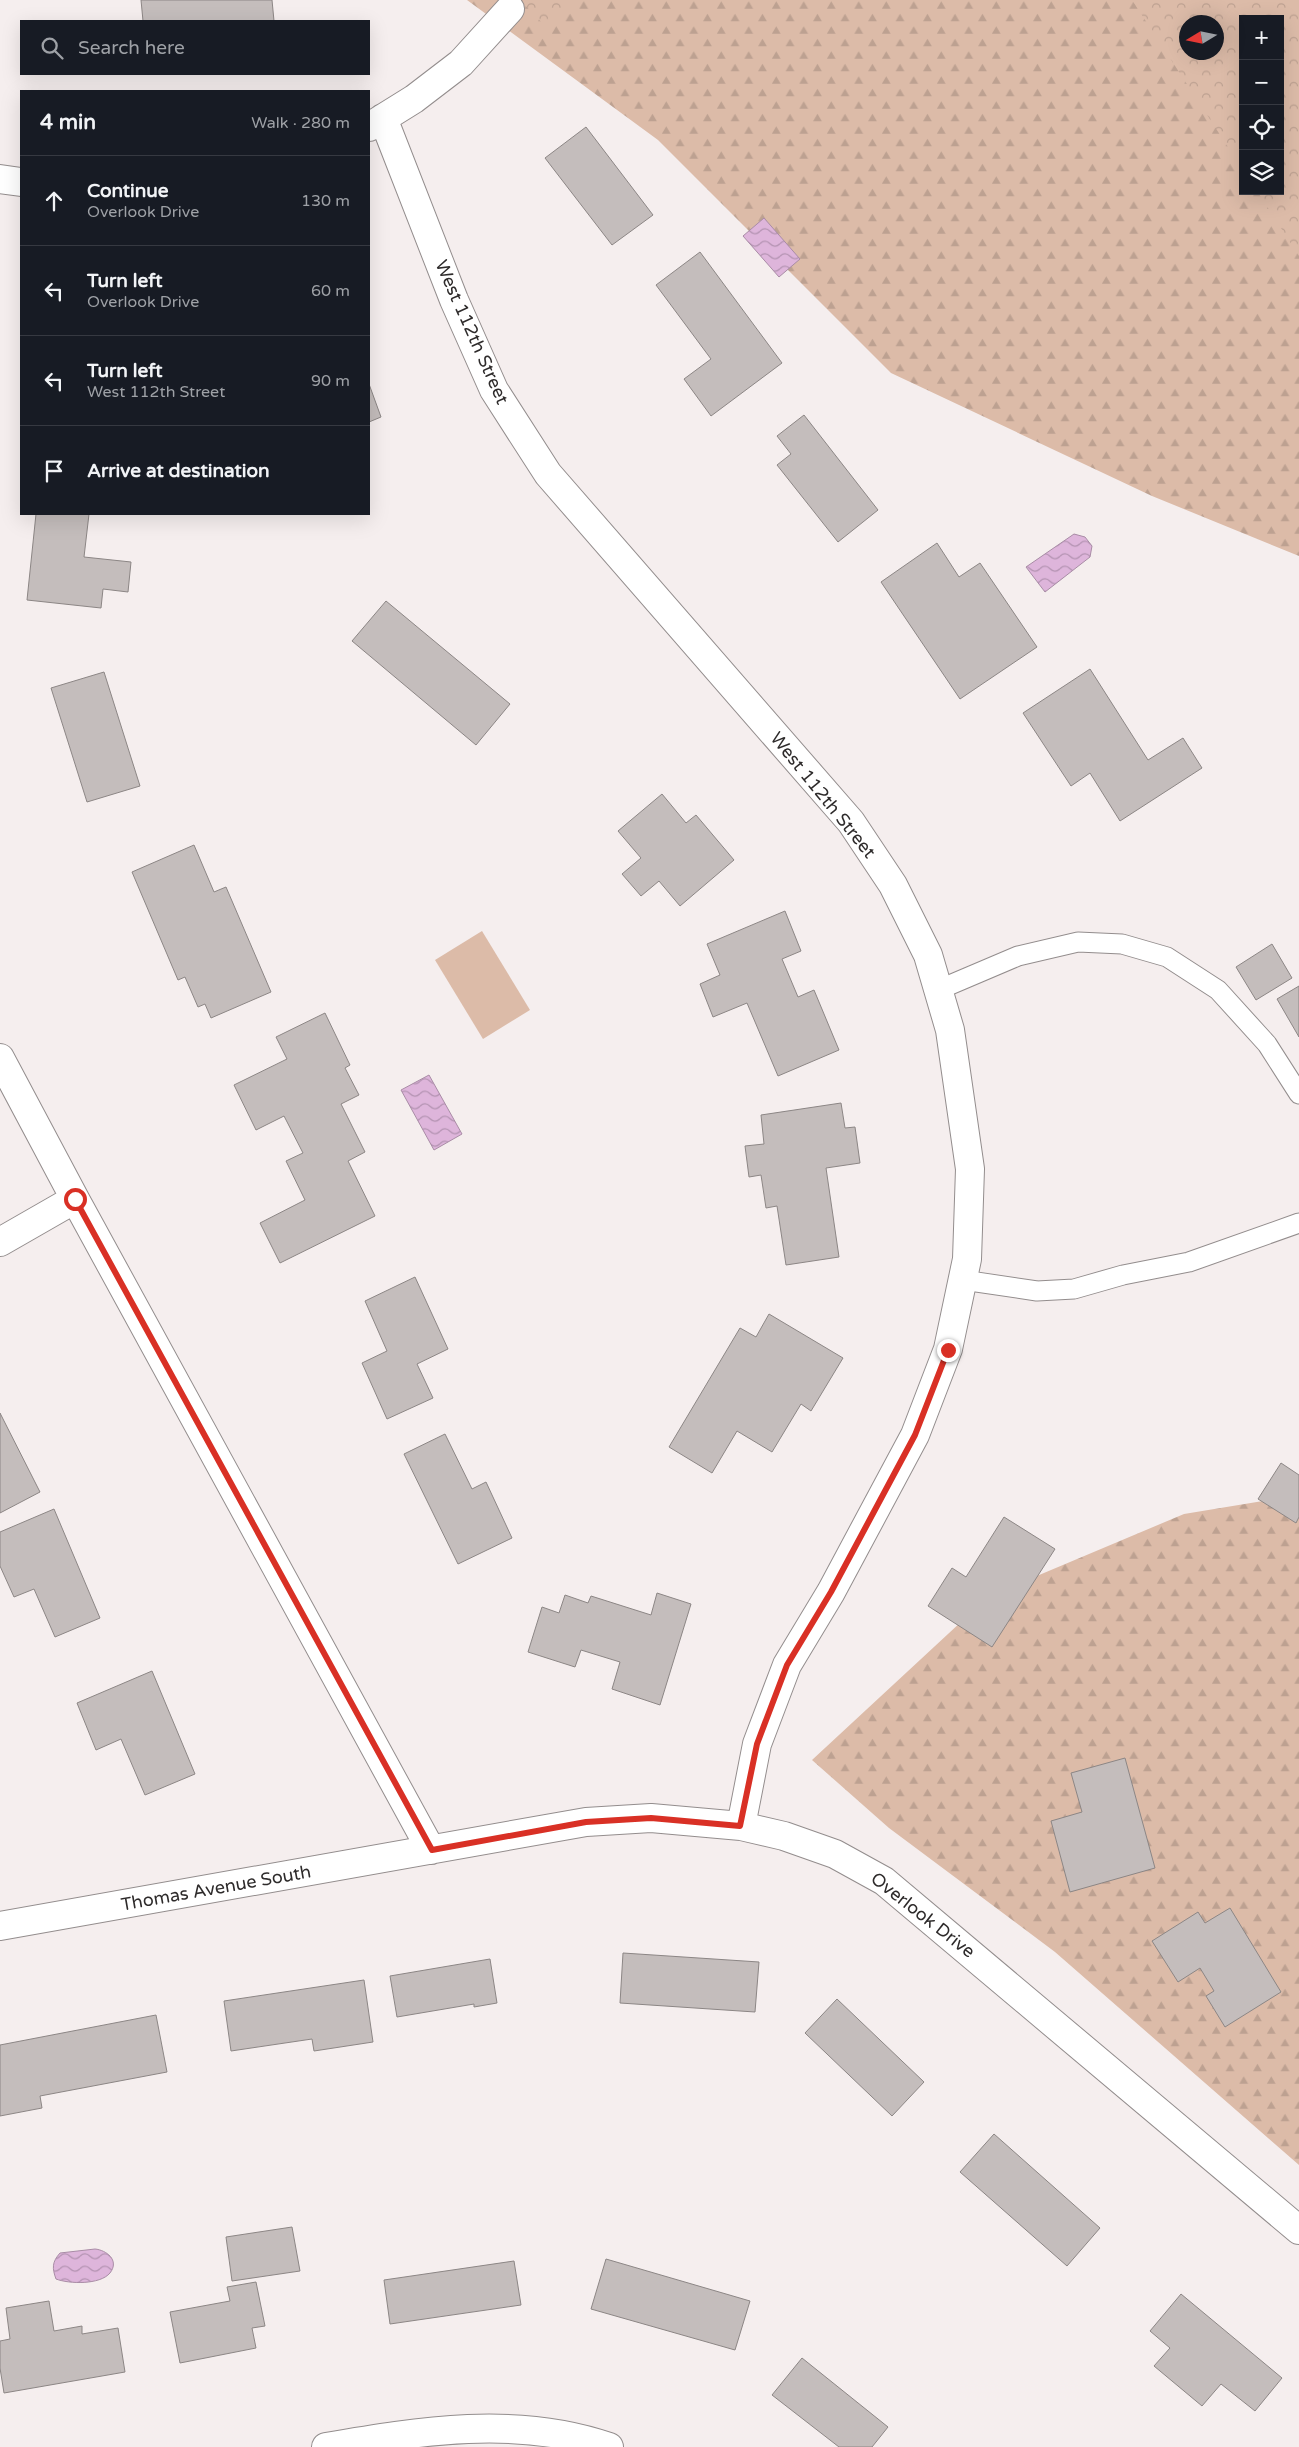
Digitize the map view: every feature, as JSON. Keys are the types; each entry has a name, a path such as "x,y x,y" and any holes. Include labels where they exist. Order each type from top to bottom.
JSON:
{"street":[{"path":"376,123 414,99 461,63 510,10"},
{"name":"West 112th Street","path":"376,123 494,390 548,474 851,822 893,884 928,955 950,1030 970,1169 967,1260 948,1350 915,1435 831,1592 787,1665 757,1744 740,1826"},
{"path":"0,178 20,182"},
{"path":"0,1058 75,1199 432,1850"},
{"path":"0,1242 75,1199"},
{"name":"Overlook Drive","path":"432,1850 586,1822 651,1818 740,1826 784,1836 836,1854 884,1881 1299,2230"},
{"name":"Thomas Avenue South","path":"0,1926 432,1850"},
{"path":"326,2447 407,2433 469,2429 533,2431 601,2444"}],"lane":[{"path":"938,990 1018,956 1078,942 1131,947 1167,957 1218,990 1267,1044 1299,1094"},
{"path":"963,1280 1037,1291 1074,1289 1123,1275 1189,1262 1299,1223"}],"green space":[{"path":"467,0 1299,0 1299,556 1152,496 891,373 658,140"},
{"path":"520,0 571,0 546,27"},
{"path":"1132,0 1299,0 1299,256 1260,195 1284,195 1284,15 1239,15 1239,164"},
{"path":"482,931 530,1010 483,1039 435,960"},
{"path":"1299,1495 1299,2165 1055,1952 889,1828 812,1760 989,1596 1184,1514"}],"water":[{"path":"764,218 800,259 779,277 743,236"},
{"path":"1074,534 1085,537 1092,546 1090,557 1045,592 1026,567"},
{"path":"429,1075 462,1134 434,1150 401,1090"},
{"path":"95,2249 103,2251 113,2260 113,2268 105,2277 99,2280 84,2282 69,2282 56,2279 54,2265 55,2259 60,2253"}],"building":[{"path":"141,0 272,0 274,20 143,20"},
{"path":"586,127 653,215 612,245 545,158"},
{"path":"700,252 782,363 711,416 684,379 711,359 656,285"},
{"path":"370,387 381,417 370,422"},
{"path":"804,415 878,510 838,542 777,465 791,454 777,436"},
{"path":"36,515 89,515 84,557 131,562 128,592 103,589 101,608 27,600"},
{"path":"937,543 959,577 980,563 1037,647 960,699 881,582"},
{"path":"386,601 510,704 476,745 352,641"},
{"path":"1090,669 1148,760 1183,738 1202,768 1120,821 1090,773 1071,786 1023,713"},
{"path":"104,672 140,786 87,802 51,688"},
{"path":"662,794 686,823 696,815 734,860 680,906 659,881 641,896 622,874 641,858 618,831"},
{"path":"194,845 214,892 226,887 271,992 211,1018 205,1004 198,1007 185,977 178,980 132,872"},
{"path":"785,911 801,951 782,959 798,997 814,990 839,1050 778,1076 747,1003 713,1017 700,984 720,975 707,944"},
{"path":"1272,944 1292,978 1256,1000 1236,967"},
{"path":"1299,986 1299,1037 1277,999"},
{"path":"325,1013 350,1065 345,1068 359,1095 341,1104 365,1152 348,1161 375,1216 280,1263 260,1223 305,1200 286,1161 303,1153 284,1116 256,1130 234,1085 287,1059 276,1037"},
{"path":"841,1103 845,1128 855,1127 860,1163 826,1168 839,1257 786,1265 777,1206 766,1208 761,1175 749,1177 745,1146 764,1144 761,1115"},
{"path":"415,1277 448,1349 417,1364 433,1398 387,1419 362,1363 387,1351 365,1301"},
{"path":"769,1314 843,1358 811,1411 801,1404 772,1452 737,1431 712,1473 669,1447 740,1328 756,1337"},
{"path":"0,1413 40,1492 0,1513"},
{"path":"445,1434 472,1489 486,1482 512,1538 458,1564 404,1454"},
{"path":"1281,1463 1299,1475 1299,1517 1296,1523 1258,1499"},
{"path":"54,1509 100,1618 55,1637 34,1589 14,1597 0,1566 0,1532"},
{"path":"1004,1517 1055,1549 992,1647 928,1606 952,1568 966,1577"},
{"path":"657,1593 691,1604 660,1705 612,1689 620,1662 581,1650 575,1667 528,1652 542,1607 559,1613 565,1595 588,1603 591,1596 651,1615"},
{"path":"152,1671 195,1774 145,1795 121,1739 96,1750 77,1703"},
{"path":"1125,1758 1155,1868 1070,1892 1051,1821 1082,1812 1071,1773"},
{"path":"1230,1908 1281,1992 1225,2027 1206,1996 1214,1991 1200,1968 1178,1982 1152,1941 1198,1912 1205,1923"},
{"path":"623,1953 759,1962 755,2012 620,2003"},
{"path":"490,1959 497,2003 474,2007 474,2004 397,2017 390,1976"},
{"path":"364,1980 373,2042 314,2051 312,2039 231,2051 224,2001"},
{"path":"837,1999 924,2082 892,2116 805,2033"},
{"path":"156,2015 167,2072 40,2096 42,2108 0,2116 0,2045"},
{"path":"994,2134 1100,2228 1067,2266 960,2172"},
{"path":"292,2227 300,2271 232,2281 226,2237"},
{"path":"606,2259 750,2301 735,2350 591,2309"},
{"path":"514,2261 521,2305 390,2324 384,2280"},
{"path":"256,2282 265,2326 252,2328 256,2348 180,2363 170,2312 230,2301 227,2287"},
{"path":"1181,2294 1282,2378 1255,2411 1221,2384 1202,2406 1154,2366 1170,2348 1150,2331"},
{"path":"49,2301 54,2331 82,2326 82,2334 118,2328 125,2372 4,2393 0,2368 0,2341 10,2339 6,2308"},
{"path":"802,2358 888,2427 872,2447 839,2447 772,2395"}],"route":[{"path":"75,1199 432,1850 586,1822 651,1818 740,1826 757,1744 787,1665 831,1592 915,1435 948,1350"}]}
